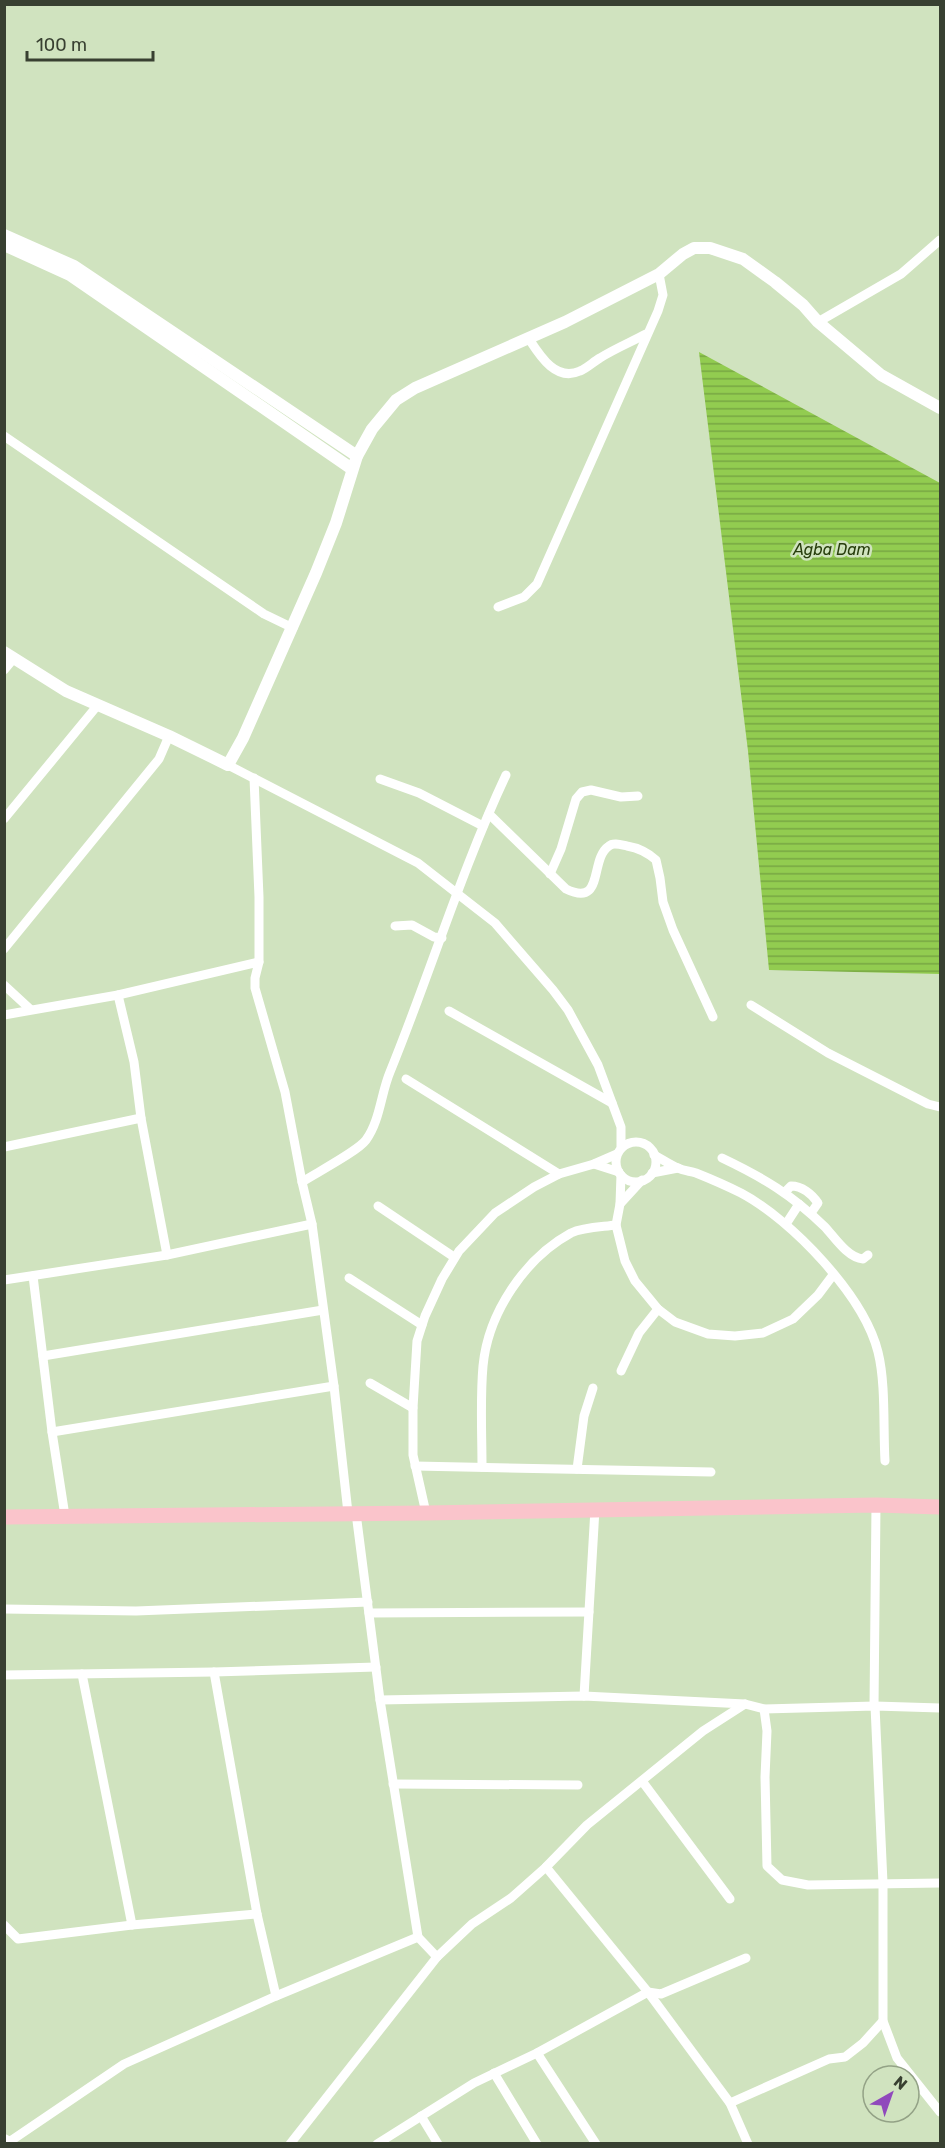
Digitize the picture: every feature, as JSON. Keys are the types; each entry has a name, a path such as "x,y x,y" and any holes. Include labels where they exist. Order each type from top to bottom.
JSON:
{"main road":[{"path":"4,1517 426,1513 876,1505 940,1507"}],"street":[{"path":"4,235 74,266 357,456"},
{"path":"818,322 901,274 940,240"},
{"path":"4,245 70,275 352,469"},
{"path":"228,765 243,738 293,628 336,523 357,456 372,429 396,400 415,388 529,339 659,274 694,248 710,248 743,260 759,270 803,305 818,322 881,375 940,408"},
{"path":"498,607 524,597 537,584 663,295 659,274"},
{"path":"529,339 541,358 550,366 561,373 572,374 646,334"},
{"path":"4,436 264,614 293,628"},
{"path":"4,670 9,655 58,687 169,736 254,778 418,863 495,923 554,990 568,1010 597,1065 621,1127 616,1164 620,1174 620,1204 616,1225 625,1261 634,1281 658,1310 675,1322 708,1334 735,1336 763,1333 793,1319 818,1295 833,1275"},
{"path":"4,819 97,706"},
{"path":"4,949 159,759 169,736"},
{"path":"302,1182 362,1144 370,1134 385,1084 416,1008 483,826 506,775"},
{"path":"254,778 259,897 259,962 255,988 285,1092 312,1224 352,1513 368,1602 380,1700 418,1937 437,1957"},
{"path":"380,779 419,793 483,826"},
{"path":"550,874 561,849 576,799 582,792 591,790 621,797 638,796"},
{"path":"489,814 566,889 577,895 590,890 603,853 608,846 614,844 626,846 648,854 656,860 663,902 673,930 713,1017"},
{"path":"395,926 412,925 434,937 442,938"},
{"path":"4,1015 118,995 259,962"},
{"path":"4,985 30,1009"},
{"path":"118,995 134,1062 141,1118 167,1255"},
{"path":"751,1005 828,1053 928,1104 940,1107"},
{"path":"449,1011 612,1102"},
{"path":"406,1079 559,1174"},
{"path":"4,1148 141,1118"},
{"path":"621,1127 636,1142"},
{"path":"426,1513 415,1466 413,1408 417,1341 442,1279 454,1257 495,1213 534,1187 559,1174 594,1164 619,1151 630,1142 649,1147 654,1155 655,1164 652,1173"},
{"path":"654,1155 678,1168 743,1194 786,1224 816,1250 861,1313 878,1352 882,1384 885,1461"},
{"path":"722,1158 765,1179 785,1192 811,1214 852,1256 863,1259 868,1255"},
{"path":"594,1164 629,1180 642,1180"},
{"path":"620,1204 642,1180 652,1173 678,1168"},
{"path":"785,1192 791,1186 796,1186 812,1195 818,1203 811,1214"},
{"path":"786,1224 799,1204"},
{"path":"378,1206 454,1257"},
{"path":"4,1280 167,1255 312,1224"},
{"path":"482,1467 483,1365 486,1349 499,1314 519,1276 541,1253 573,1233 589,1228 616,1225"},
{"path":"33,1276 65,1516"},
{"path":"349,1278 422,1325"},
{"path":"44,1356 323,1310"},
{"path":"621,1371 639,1333 658,1310"},
{"path":"370,1383 413,1408"},
{"path":"52,1432 334,1386"},
{"path":"577,1469 584,1416 593,1388"},
{"path":"415,1466 711,1472"},
{"path":"876,1505 874,1706 884,1883 883,2021 897,2058 940,2112"},
{"path":"584,1696 595,1509"},
{"path":"4,1609 136,1611 368,1602"},
{"path":"369,1613 589,1612"},
{"path":"4,1675 376,1667"},
{"path":"214,1672 257,1914 276,1996"},
{"path":"82,1674 132,1925"},
{"path":"380,1700 584,1696 745,1704 764,1709 874,1706 940,1708"},
{"path":"290,2144 437,1957 472,1924 511,1898 546,1867 587,1824 703,1731 745,1704"},
{"path":"764,1709 767,1731 765,1777 767,1866 782,1880 808,1885 940,1882"},
{"path":"642,1781 730,1899"},
{"path":"393,1784 578,1785"},
{"path":"546,1867 648,1992 730,2103 748,2144"},
{"path":"4,1925 18,1939 132,1925 257,1914"},
{"path":"8,2142 124,2064 276,1996 418,1937"},
{"path":"377,2144 474,2083 537,2053 648,1992 661,1994 746,1958"},
{"path":"730,2103 829,2060 845,2057 883,2021"},
{"path":"537,2053 596,2144"},
{"path":"494,2073 537,2144"},
{"path":"421,2116 438,2144"}],"water":[{"name":"Agba Dam","path":"699,352 940,483 940,974 769,970 748,751"}]}
